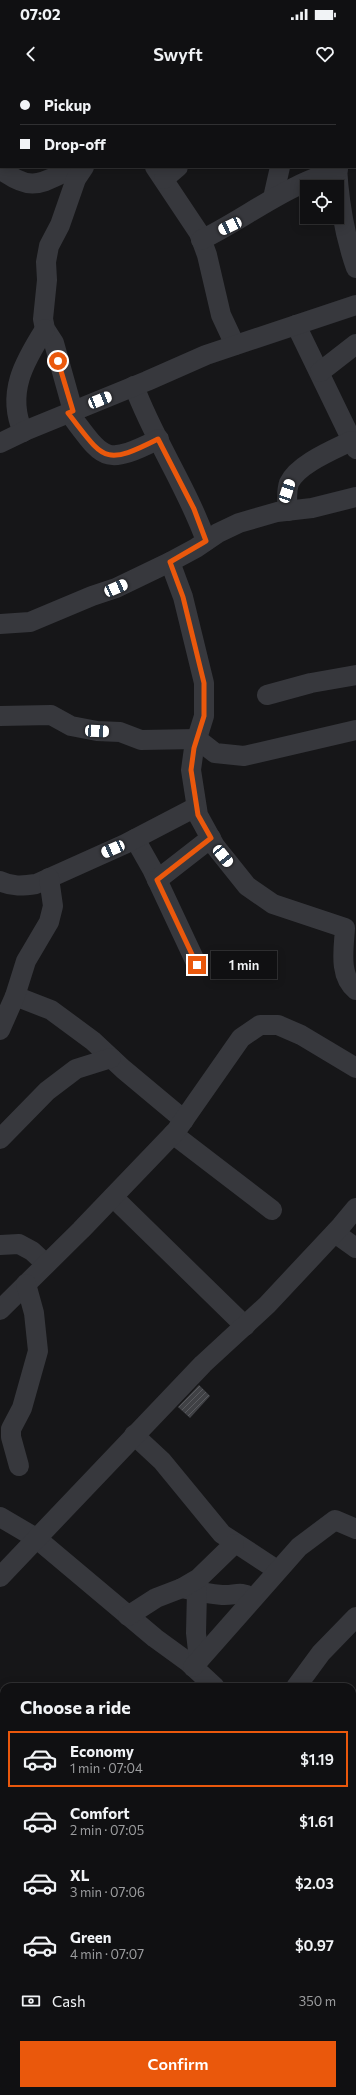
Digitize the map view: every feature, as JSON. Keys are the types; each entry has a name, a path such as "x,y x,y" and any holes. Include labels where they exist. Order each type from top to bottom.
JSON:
{"street":[{"path":"0,169 12,178 27,184 39,184 75,168"},
{"path":"83,168 76,179 46,256 47,286 43,319 54,343 71,412 97,449 101,453 115,456 135,451 158,439"},
{"path":"273,198 280,168"},
{"path":"201,240 230,226 273,198 337,168 340,209 346,240 356,268"},
{"path":"166,171 201,240 221,314 235,346"},
{"path":"0,443 206,355 356,305"},
{"path":"288,511 287,491 297,472 318,457 354,445 296,325"},
{"path":"23,432 16,416 16,389 34,346 46,328"},
{"path":"320,372 356,344"},
{"path":"134,386 144,411 194,509 206,541"},
{"path":"0,624 30,622 116,588 170,562 239,523 356,497"},
{"path":"170,562 183,597 204,683 204,716 197,739 191,770 198,815 211,838 247,886 273,904 350,925 350,963 348,981 356,990"},
{"path":"267,695 311,683 356,675"},
{"path":"0,716 51,715 71,726 97,731 120,732 141,740 197,739 215,753 244,756 260,754 356,730"},
{"path":"0,881 9,885 24,886 36,884 135,839 196,807"},
{"path":"157,880 211,838"},
{"path":"135,839 157,880 197,965"},
{"path":"0,1030 15,996 26,961 48,922 52,906 49,878"},
{"path":"15,996 51,1010 93,1041 179,1127 272,1210"},
{"path":"0,1310 113,1197 179,1127 241,1038 260,1025 278,1025 296,1032 356,1068"},
{"path":"0,1139 47,1091 76,1069 111,1058"},
{"path":"113,1197 245,1326"},
{"path":"0,1576 203,1364 267,1305 335,1233 356,1208"},
{"path":"335,1233 356,1248"},
{"path":"0,1245 19,1244 32,1251 46,1264"},
{"path":"20,1466 11,1437 11,1429 22,1408 38,1351 34,1313 26,1284"},
{"path":"134,1435 162,1461 222,1534 234,1544 277,1570"},
{"path":"0,1517 36,1538 128,1616 196,1663 212,1683"},
{"path":"196,1663 252,1598 299,1547 335,1520 356,1529"},
{"path":"189,1589 234,1544"},
{"path":"128,1616 156,1598 189,1589 229,1596 242,1593 252,1598"},
{"path":"189,1589 196,1633 196,1663"},
{"path":"299,1683 321,1652 356,1617"}],"building":[{"path":"199,1385 210,1396 190,1418 178,1407"}],"route":[{"path":"58,361 73,411 68,413 92,444 101,453 115,456 135,451 158,439 194,509 206,541 170,562 183,597 204,683 204,716 201,730 194,748 191,770 193,791 198,815 211,838 157,880 197,965"}]}
